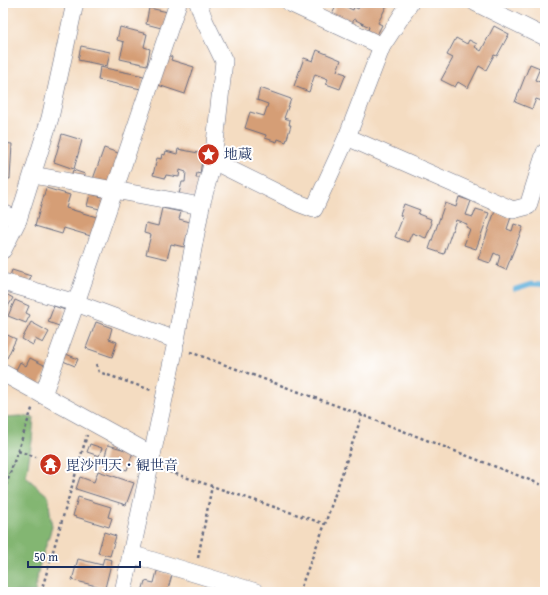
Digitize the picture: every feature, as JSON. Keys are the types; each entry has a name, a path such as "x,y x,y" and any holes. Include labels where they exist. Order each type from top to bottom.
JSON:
{"street":[{"path":"3,250 10,217 33,175 50,118 75,3"},
{"path":"39,399 76,304 178,3"},
{"path":"3,282 76,304 176,340 201,206 213,161 224,61 205,22 198,3"},
{"path":"290,3 382,46"},
{"path":"476,3 545,37"},
{"path":"213,161 298,203 314,209 347,137 382,46 407,4"},
{"path":"347,137 513,210 528,206 545,152"},
{"path":"33,175 201,206"},
{"path":"123,592 175,347"},
{"path":"3,373 39,399 151,460"},
{"path":"131,554 256,592"}],"path":[{"path":"175,347 362,415 545,486"},
{"path":"96,364 99,372 165,394"},
{"path":"4,491 39,399"},
{"path":"299,592 325,524 362,415"},
{"path":"41,592 88,432"},
{"path":"18,451 36,456"},
{"path":"151,460 212,486 325,524"},
{"path":"195,574 212,486"}],"green space":[{"path":"21,416 34,418 26,477 48,496 52,527 39,567 35,592 3,592 3,417"}],"building":[{"path":"338,3 353,10 354,7 358,9 361,3 388,3 378,23 382,25 377,35 368,30 369,27 354,19 352,24 332,14"},
{"path":"149,8 168,12 165,29 146,24"},
{"path":"494,26 509,34 497,56 494,55 486,70 479,66 468,88 458,82 455,87 441,80 453,58 447,55 456,38 467,44 469,40 477,44 475,47 481,51"},
{"path":"120,27 147,34 144,47 150,49 147,65 120,59 124,42 117,40"},
{"path":"81,46 110,52 107,66 78,60"},
{"path":"317,50 341,60 337,71 346,74 340,89 326,84 328,79 315,74 309,92 294,86 304,58 313,61"},
{"path":"168,55 172,57 171,60 194,67 185,94 155,84"},
{"path":"530,64 540,68 535,80 542,83 541,85 545,87 545,93 542,101 536,99 532,109 515,102"},
{"path":"100,67 144,76 141,89 98,80"},
{"path":"260,88 291,99 284,118 290,120 289,125 291,125 286,142 278,139 277,142 265,138 266,135 245,128 250,112 264,116 268,104 257,100"},
{"path":"62,134 82,140 74,169 54,162"},
{"path":"3,143 12,144 10,179 3,178"},
{"path":"104,148 124,155 114,186 93,179"},
{"path":"178,149 203,154 200,174 197,173 196,178 200,178 196,198 179,194 182,182 185,182 186,172 180,170 179,177 166,175 165,178 153,175 157,158 161,159 162,154 165,155 166,151 177,154"},
{"path":"73,170 85,174 83,181 71,177"},
{"path":"46,188 70,195 66,208 100,218 94,237 64,228 62,234 35,226"},
{"path":"90,194 107,198 104,210 87,206"},
{"path":"459,197 471,201 466,215 473,217 476,209 489,213 476,249 464,245 470,229 466,227 467,224 456,220 444,254 429,249 445,203 456,207"},
{"path":"404,204 420,210 418,214 431,219 430,222 432,223 426,238 412,233 408,242 395,237 403,217 400,215"},
{"path":"162,208 181,212 179,219 190,222 184,247 171,244 167,259 146,254 151,235 144,233 146,223 158,226"},
{"path":"495,211 511,217 507,229 512,231 514,224 523,227 506,270 497,266 500,256 494,253 490,263 478,259"},
{"path":"12,270 31,276 29,282 10,276"},
{"path":"6,294 13,298 3,315 3,299"},
{"path":"15,300 29,306 26,313 30,315 26,323 8,316"},
{"path":"54,306 65,310 59,326 48,322"},
{"path":"31,322 49,332 43,343 35,339 33,345 22,339"},
{"path":"96,322 112,328 109,339 117,342 112,357 86,348"},
{"path":"3,333 16,339 7,358 3,357"},
{"path":"66,354 78,359 75,366 63,361"},
{"path":"30,358 48,367 39,385 15,372 20,362 26,366"},
{"path":"90,444 102,448 99,456 87,452"},
{"path":"108,445 133,452 127,470 103,463"},
{"path":"98,471 134,483 126,505 76,489 80,477 94,482"},
{"path":"78,497 111,507 108,517 112,518 109,527 73,516"},
{"path":"104,532 116,536 110,556 98,553"},
{"path":"104,558 112,560 105,588 72,580 78,559 102,565"},
{"path":"157,571 172,575 167,592 142,592 145,581 154,583"}],"waterway":[{"path":"515,289 531,284 545,285"}],"place":[{"name":"地蔵","path":"208,154"},
{"name":"毘沙門天・観世音","path":"50,465"}]}
